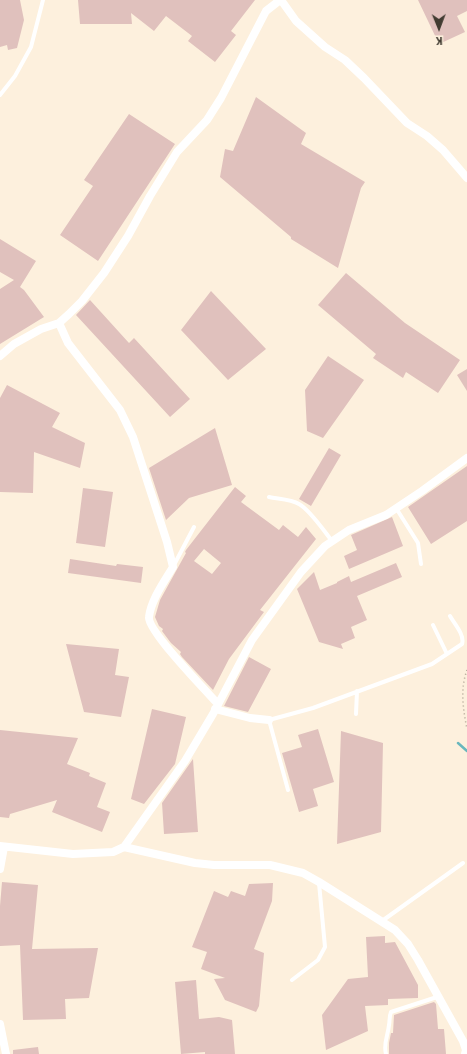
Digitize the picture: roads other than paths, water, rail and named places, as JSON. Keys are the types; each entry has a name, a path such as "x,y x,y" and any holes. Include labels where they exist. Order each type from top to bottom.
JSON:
{"street":[{"path":"0,356 14,344 41,329 59,323 82,301 104,273 128,236 177,152 207,120 221,98 266,11 280,0 296,21 325,47 345,60 407,123 427,136 443,150 467,178"},
{"path":"59,323 68,343 120,410 133,437 167,542 173,567 153,603 148,618 150,624 216,706 250,718 269,720"},
{"path":"0,869 2,846 73,854 113,852 124,847 185,761 252,640 301,572 325,546 332,541 349,530 386,515 467,458"},
{"path":"124,847 195,863 214,865 270,865 303,873 319,882 395,930 408,944 437,997 465,1040 465,1054"},
{"path":"0,1024 6,1054"}],"lane":[{"path":"0,95 15,76 31,47 43,0"},
{"path":"269,497 299,503 306,508 332,541"},
{"path":"396,508 418,543 421,564"},
{"path":"173,567 194,527"},
{"path":"288,790 269,720 313,708 432,664 462,644 463,640 450,616"},
{"path":"433,625 447,654"},
{"path":"356,714 357,692"},
{"path":"382,921 463,863"},
{"path":"292,980 318,960 325,947 319,882"},
{"path":"386,1054 385,1040 390,1024 389,1016 391,1012 437,997"}],"waterway":[{"path":"458,743 467,751"}]}
